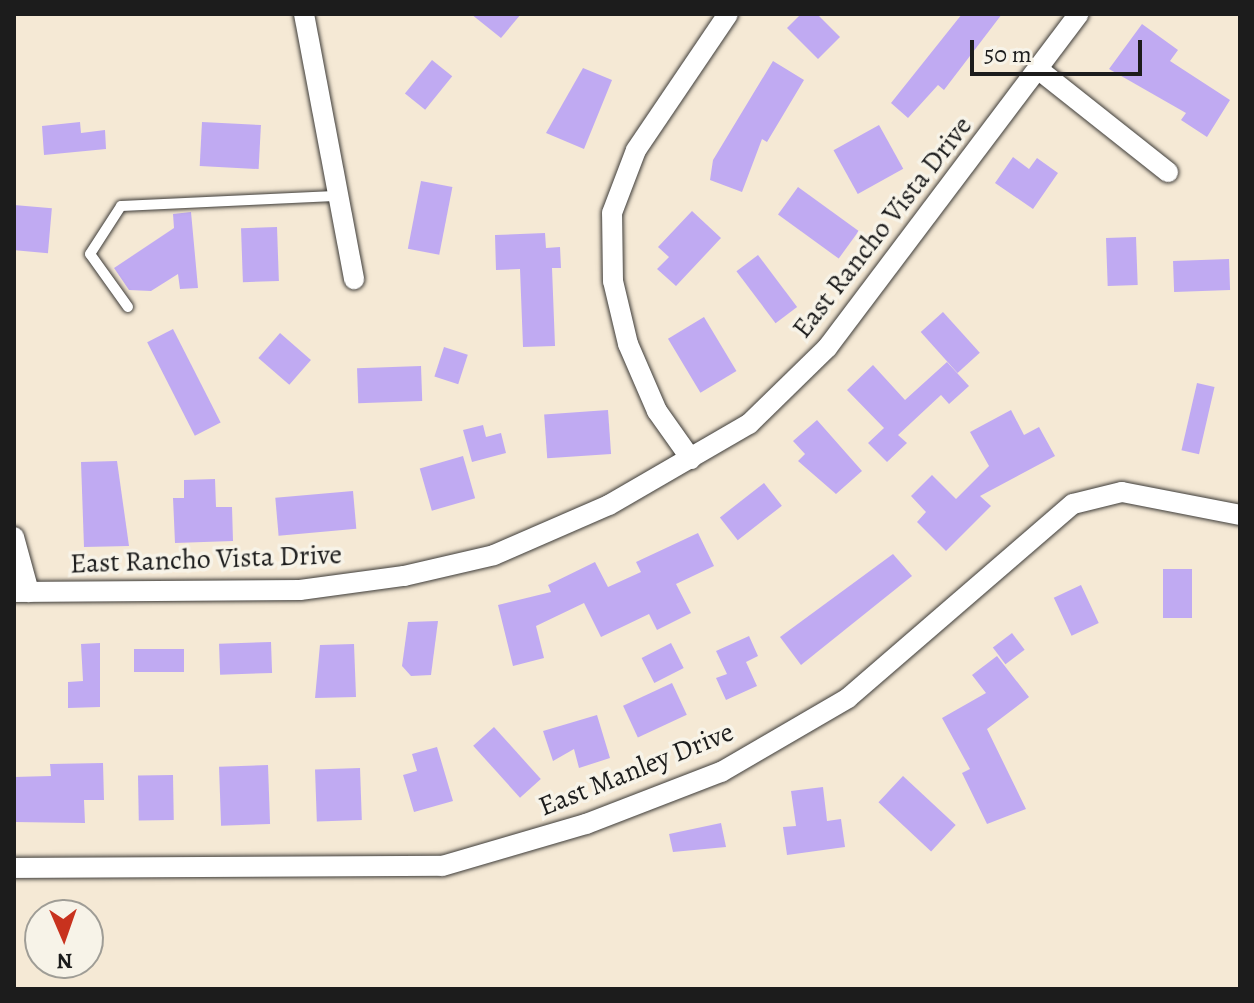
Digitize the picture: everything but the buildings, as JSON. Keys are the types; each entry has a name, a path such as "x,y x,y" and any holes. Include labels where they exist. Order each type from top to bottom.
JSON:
{"street":[{"path":"304,14 335,196 354,279"},
{"path":"691,459 657,411 628,344 613,281 612,213 636,150 728,14"},
{"name":"East Rancho Vista Drive","path":"22,592 300,590 404,576 494,555 691,459 749,424 827,348 1079,14"},
{"path":"1038,69 1168,172"},
{"name":"East Manley Drive","path":"14,868 456,862 586,824 721,772 822,713 1073,504 1122,492 1240,515"},
{"path":"14,537 22,592"}],"lane":[{"path":"128,307 90,254 121,206 335,196"}]}
